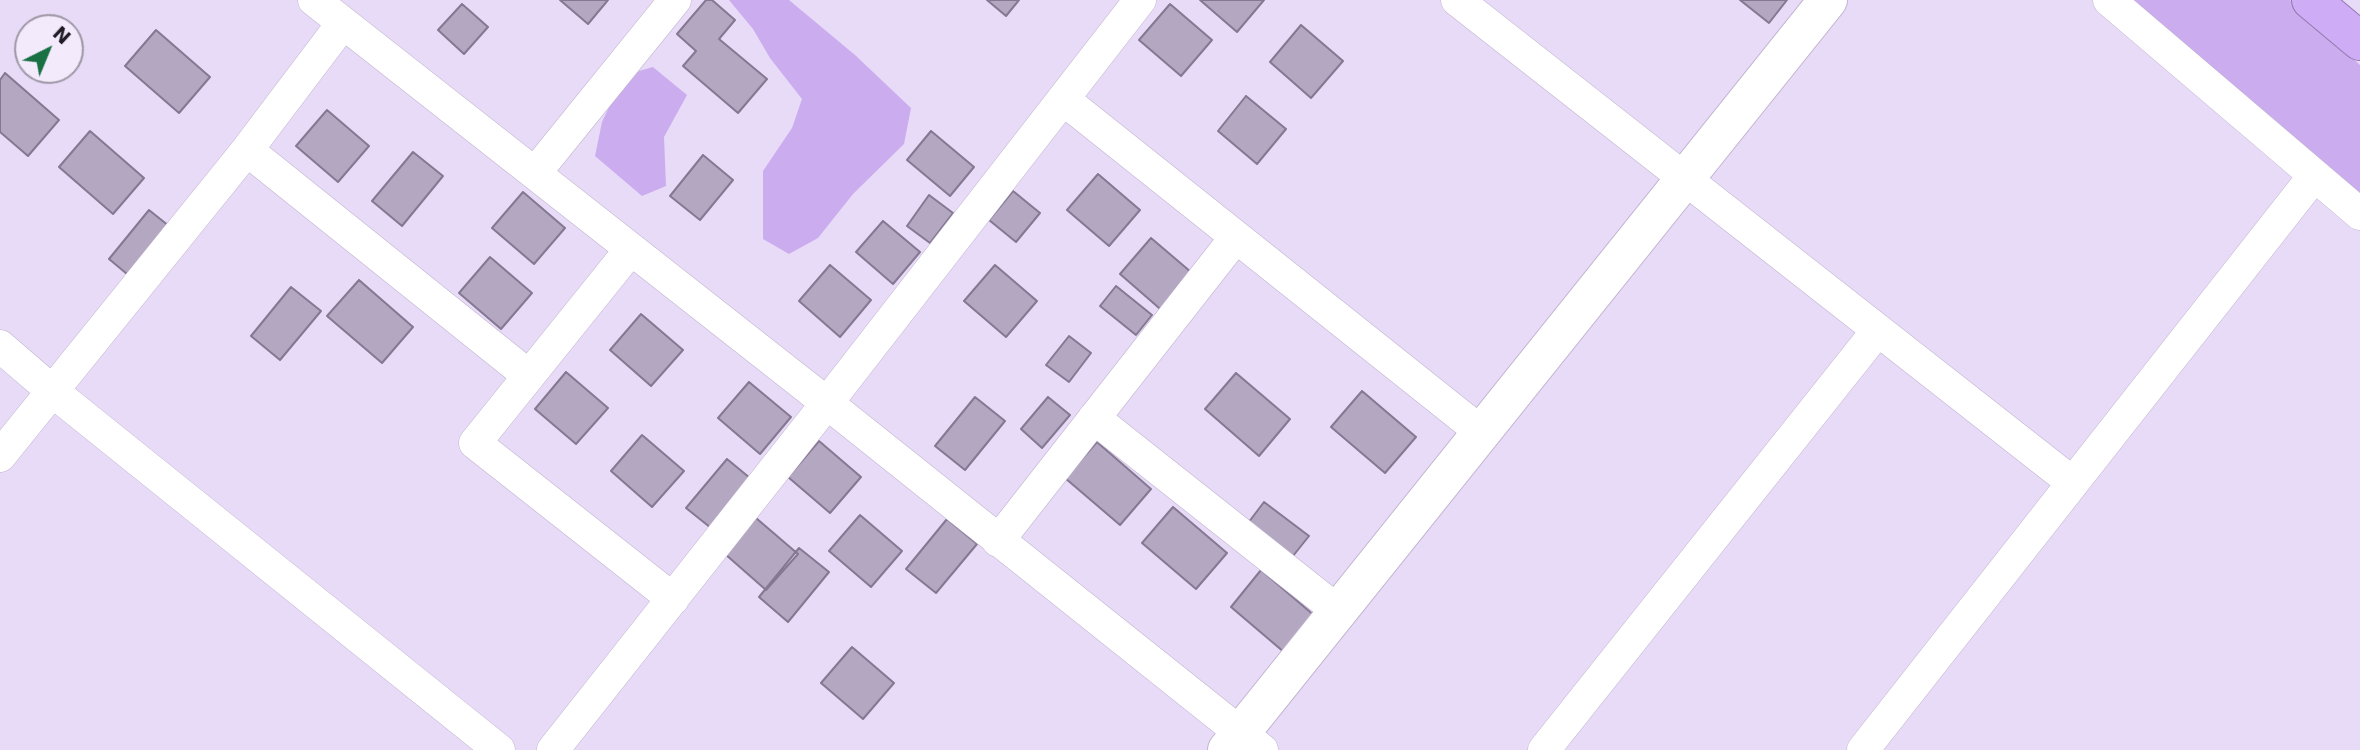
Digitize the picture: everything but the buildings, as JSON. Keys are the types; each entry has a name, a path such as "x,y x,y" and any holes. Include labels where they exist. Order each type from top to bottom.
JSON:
{"highway":[{"path":"2311,0 2360,41"}],"street":[{"path":"314,0 827,403 1243,745 1338,611 1828,0"},
{"path":"535,173 675,0"},
{"path":"553,750 1140,0"},
{"path":"1457,0 2073,483"},
{"path":"2109,0 2360,214"},
{"path":"0,456 247,150 343,23"},
{"path":"1063,99 1481,432"},
{"path":"247,150 529,376"},
{"path":"1863,750 2314,176"},
{"path":"998,541 1236,237"},
{"path":"631,249 475,443 673,598"},
{"path":"1544,750 1878,330"},
{"path":"0,346 51,390 499,750"},
{"path":"1094,418 1338,611"}],"shaded area":[{"path":"729,0 789,0 855,55 911,108 904,144 853,194 818,238 789,254 763,239 763,171 792,128 802,99 770,58 753,29"},
{"path":"2114,0 2290,0 2360,65 2360,210"},
{"path":"653,67 687,95 664,137 666,186 642,196 595,156 602,122 618,88 639,71"}]}
